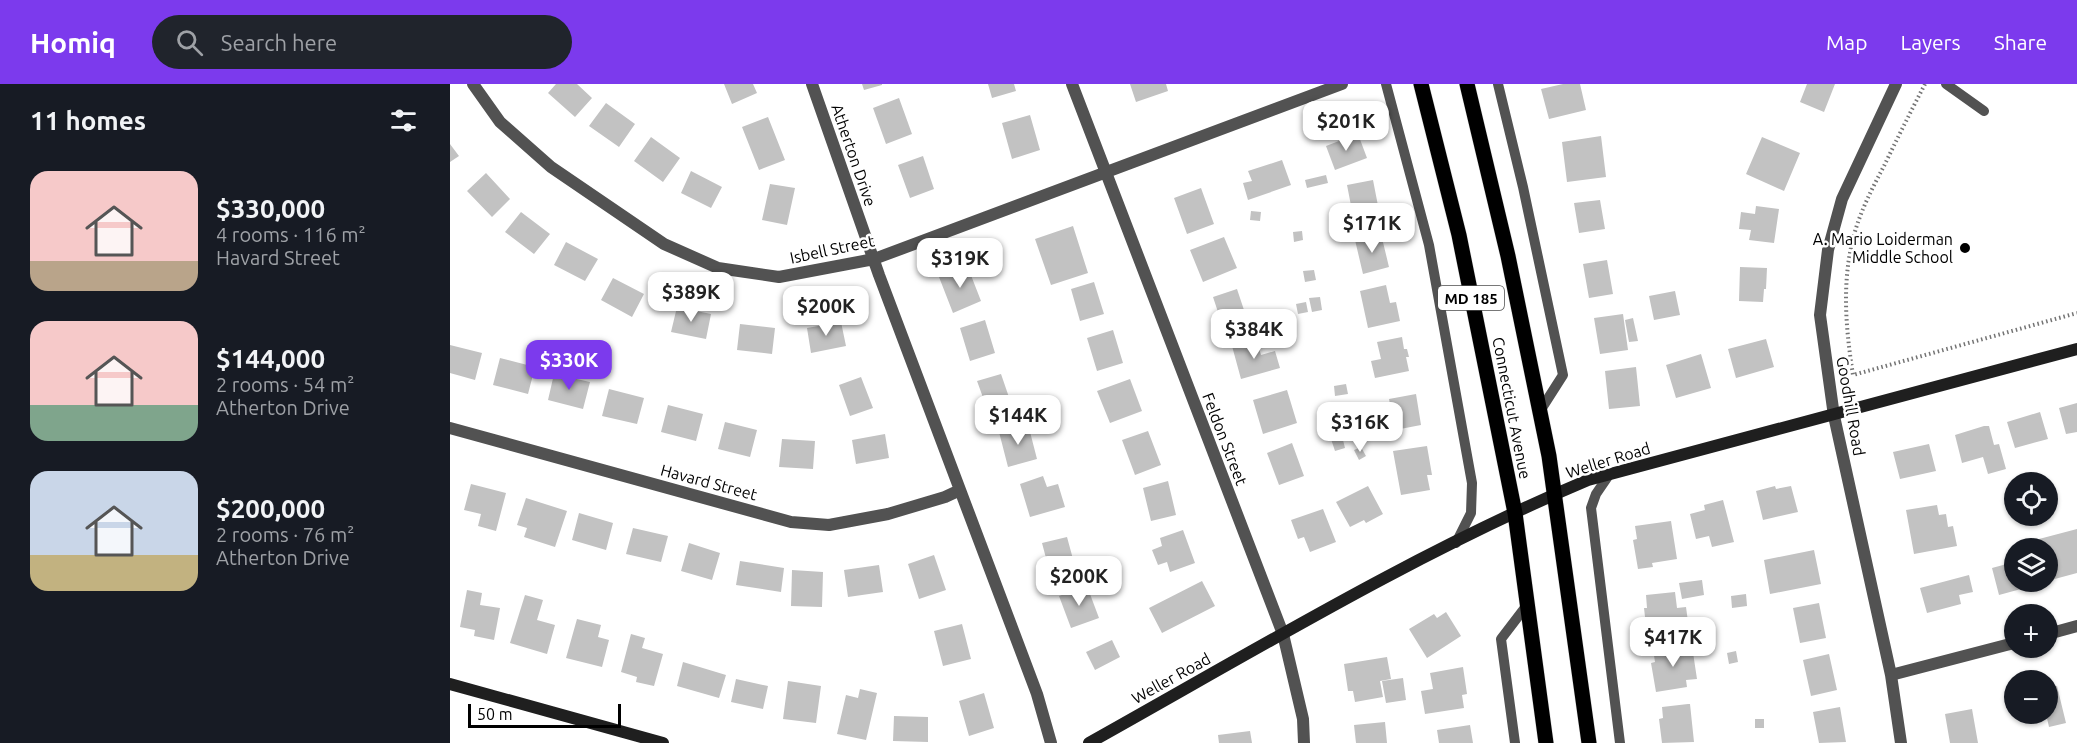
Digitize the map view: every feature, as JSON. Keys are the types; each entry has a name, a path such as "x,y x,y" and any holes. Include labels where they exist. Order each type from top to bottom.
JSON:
{"main road":[{"name":"Connecticut Avenue","path":"1421,84 1459,235 1515,513 1546,743"},
{"name":"Connecticut Avenue","path":"1467,84 1508,256 1540,411 1589,743"}],"street":[{"name":"Isbell Street","path":"473,84 500,122 551,167 664,244 718,268 779,277 874,259 1342,84"},
{"name":"Atherton Drive","path":"812,84 874,259 1037,694 1052,743"},
{"name":"Feldon Street","path":"1072,84 1283,634 1303,719 1304,743"},
{"name":"Goodhill Road","path":"1896,84 1842,199 1828,250 1820,315 1834,416 1890,675 1901,743"},
{"name":"Weller Road","path":"1089,743 1283,634 1515,513 1588,480 1834,416 2077,349"},
{"name":"Havard Street","path":"450,428 791,522 829,525 888,514 945,497 960,490"},
{"path":"2058,631 2077,626"},
{"path":"1890,675 2004,646"},
{"path":"450,684 663,743"}],"lane":[{"path":"1386,84 1429,245 1472,483 1471,513 1456,543"},
{"path":"1498,84 1523,187 1563,375 1540,411"},
{"path":"1946,84 1984,111"},
{"path":"1609,475 1596,494 1591,508 1620,743"},
{"path":"1515,743 1502,639 1527,605"}],"path":[{"path":"1925,84 1871,191 1857,225 1847,272 1845,309 1847,338 1854,375 2077,313"}],"building":[{"path":"556,84 577,84 592,98 575,117 548,93"},
{"path":"724,84 753,84 757,93 732,104"},
{"path":"862,84 882,84 882,85 864,90"},
{"path":"988,84 1014,84 1016,91 992,98"},
{"path":"1130,84 1166,84 1168,91 1136,102"},
{"path":"1563,84 1580,84 1586,110 1549,119 1541,89"},
{"path":"1807,84 1835,84 1824,112 1800,102"},
{"path":"899,98 912,134 886,144 873,108"},
{"path":"606,103 635,124 619,147 589,126"},
{"path":"1030,115 1040,150 1012,159 1002,123"},
{"path":"768,117 785,160 759,170 742,127"},
{"path":"1358,134 1367,158 1335,170 1326,146 1339,141 1338,138 1346,135 1347,138"},
{"path":"1601,136 1606,177 1567,182 1562,142"},
{"path":"651,137 680,158 663,182 634,161"},
{"path":"1762,137 1800,153 1784,191 1746,174"},
{"path":"450,144 459,156 450,162"},
{"path":"923,156 934,189 910,198 898,165"},
{"path":"1282,160 1291,185 1248,200 1243,183 1252,181 1248,171"},
{"path":"691,171 722,187 711,208 681,193"},
{"path":"486,173 510,199 492,217 467,191"},
{"path":"1326,175 1328,183 1307,188 1305,180"},
{"path":"1373,180 1380,216 1354,221 1347,185"},
{"path":"770,184 795,188 787,225 762,220"},
{"path":"1201,188 1214,224 1187,234 1174,198"},
{"path":"1600,200 1605,229 1579,233 1574,203"},
{"path":"1756,206 1779,209 1774,243 1749,240 1751,230 1739,229 1741,212 1755,214"},
{"path":"1251,211 1261,212 1260,221 1250,220"},
{"path":"521,212 550,234 534,254 505,232"},
{"path":"1073,226 1088,273 1051,285 1035,239"},
{"path":"1302,231 1303,240 1294,242 1293,232"},
{"path":"1381,234 1389,267 1363,274 1355,240"},
{"path":"1224,237 1237,268 1203,282 1190,250"},
{"path":"566,242 598,259 585,281 554,265"},
{"path":"1607,260 1613,294 1589,298 1583,264"},
{"path":"967,265 981,301 953,313 939,277"},
{"path":"1740,267 1767,268 1763,302 1739,301"},
{"path":"1314,270 1316,280 1305,282 1303,271"},
{"path":"613,278 644,294 632,317 601,300"},
{"path":"1094,282 1104,314 1080,321 1071,289"},
{"path":"1386,285 1390,303 1396,302 1400,321 1368,328 1360,291"},
{"path":"1237,289 1248,322 1224,330 1213,297"},
{"path":"1675,291 1680,315 1654,320 1649,296"},
{"path":"1320,297 1322,310 1312,312 1309,298"},
{"path":"1306,302 1308,312 1298,314 1296,304"},
{"path":"677,307 711,314 706,339 671,332"},
{"path":"1623,314 1628,350 1600,354 1594,318"},
{"path":"1633,318 1638,341 1629,342 1625,320"},
{"path":"985,320 995,353 970,361 960,328"},
{"path":"841,322 846,346 811,353 807,328"},
{"path":"740,324 775,328 772,354 737,350"},
{"path":"1113,330 1123,363 1097,371 1087,338"},
{"path":"1402,337 1404,349 1407,349 1409,357 1406,357 1409,371 1375,378 1371,361 1381,359 1377,342"},
{"path":"1256,339 1261,355 1275,351 1280,368 1241,379 1232,346"},
{"path":"1766,339 1774,367 1736,378 1728,349"},
{"path":"450,345 482,353 475,380 450,373"},
{"path":"1701,354 1711,388 1676,398 1666,365"},
{"path":"500,358 535,367 528,394 493,385"},
{"path":"1636,367 1640,406 1609,409 1605,371"},
{"path":"554,374 590,382 583,409 548,400"},
{"path":"1001,374 1012,406 989,414 977,381"},
{"path":"861,377 873,408 850,416 839,385"},
{"path":"1130,379 1142,411 1110,423 1097,391"},
{"path":"1346,384 1348,394 1335,396 1334,386"},
{"path":"609,389 644,398 637,424 602,416"},
{"path":"1287,390 1297,423 1263,434 1253,400"},
{"path":"1416,394 1421,425 1395,430 1389,399"},
{"path":"2077,403 2077,432 2066,434 2059,408"},
{"path":"668,405 703,414 696,441 661,432"},
{"path":"2040,412 2048,439 2015,448 2007,422"},
{"path":"725,422 757,430 750,457 718,449"},
{"path":"1028,424 1037,459 1008,467 999,432"},
{"path":"1989,426 1994,445 1999,444 2006,469 1988,474 1983,457 1962,463 1955,435"},
{"path":"1148,431 1161,465 1135,475 1122,440"},
{"path":"885,434 889,458 856,464 852,440"},
{"path":"1342,436 1345,448 1335,451 1331,439"},
{"path":"782,439 815,441 813,469 779,467"},
{"path":"1292,443 1304,476 1279,485 1267,453"},
{"path":"1929,444 1936,471 1900,479 1893,452"},
{"path":"1427,446 1432,475 1427,475 1430,490 1401,495 1393,451"},
{"path":"1361,447 1366,456 1359,460 1354,450"},
{"path":"1043,476 1047,487 1058,484 1065,507 1030,517 1020,484"},
{"path":"1168,481 1176,515 1151,521 1143,488"},
{"path":"471,484 506,493 496,531 478,526 481,514 464,510"},
{"path":"1368,486 1383,514 1366,523 1364,520 1350,527 1336,502"},
{"path":"1775,486 1776,489 1791,486 1798,512 1763,520 1756,491"},
{"path":"526,498 567,511 555,547 524,537 527,528 517,525"},
{"path":"1723,500 1734,542 1712,547 1709,536 1696,539 1690,514 1705,510 1704,505"},
{"path":"1937,505 1939,515 1946,514 1948,527 1953,526 1957,546 1914,554 1906,510"},
{"path":"1323,509 1336,542 1310,552 1304,537 1298,539 1291,520"},
{"path":"579,513 613,523 606,550 572,540"},
{"path":"1671,521 1677,559 1652,563 1653,567 1638,569 1633,540 1637,539 1635,526"},
{"path":"633,528 668,536 661,562 626,554"},
{"path":"2077,529 2077,573 2058,578 2058,538 2043,538"},
{"path":"1183,530 1195,563 1170,572 1167,562 1158,565 1152,550 1162,546 1160,538"},
{"path":"1067,537 1076,570 1051,577 1042,543"},
{"path":"689,543 720,553 712,580 681,571"},
{"path":"1814,550 1821,584 1770,594 1764,560"},
{"path":"934,555 946,590 919,599 908,564"},
{"path":"740,561 784,568 781,592 736,585"},
{"path":"879,565 883,592 848,597 844,570"},
{"path":"2004,565 2004,592 2010,592 1999,595 1992,568"},
{"path":"792,570 823,572 822,607 791,606"},
{"path":"1969,575 1973,592 1959,595 1961,604 1927,613 1920,588"},
{"path":"1702,580 1704,595 1682,599 1679,583"},
{"path":"1202,581 1215,606 1162,633 1149,608"},
{"path":"1087,586 1099,618 1071,628 1059,596"},
{"path":"467,590 482,593 480,605 500,608 494,640 474,636 475,630 460,627"},
{"path":"1675,592 1677,608 1686,607 1689,629 1647,634 1644,608 1647,608 1646,595"},
{"path":"1746,594 1747,606 1732,608 1731,596"},
{"path":"525,595 543,600 537,620 555,625 547,654 510,643"},
{"path":"1819,603 1826,638 1800,643 1793,608"},
{"path":"1446,612 1461,636 1427,658 1409,629 1434,614 1437,618"},
{"path":"577,619 601,625 598,637 609,640 602,667 566,658"},
{"path":"962,624 971,659 943,666 934,631"},
{"path":"631,634 645,638 642,648 663,654 654,686 636,682 637,677 621,672"},
{"path":"1112,640 1120,657 1095,670 1086,652"},
{"path":"1682,645 1682,647 1692,646 1697,679 1686,680 1687,687 1656,692 1651,663 1655,662 1653,649"},
{"path":"1736,651 1738,662 1729,664 1727,653"},
{"path":"1829,654 1837,690 1811,696 1803,660"},
{"path":"1387,657 1391,679 1380,681 1383,697 1355,702 1353,691 1348,691 1344,664"},
{"path":"683,662 726,675 719,698 677,686"},
{"path":"1463,667 1467,694 1462,695 1464,708 1425,714 1421,691 1433,689 1430,673"},
{"path":"1403,678 1406,700 1386,703 1382,681"},
{"path":"736,679 768,686 763,709 731,702"},
{"path":"788,681 821,686 816,723 783,719"},
{"path":"860,689 877,693 866,740 837,734 846,695 858,698"},
{"path":"2058,690 2066,723 2049,727 2048,724 2058,724"},
{"path":"984,693 994,728 969,736 959,701"},
{"path":"1690,704 1694,742 1662,743 1659,719 1663,718 1662,707"},
{"path":"1840,707 1846,742 1819,743 1813,712"},
{"path":"1972,709 1978,743 1950,743 1945,714"},
{"path":"894,716 928,717 928,742 893,741"},
{"path":"1755,719 1764,719 1764,728 1755,728"},
{"path":"1385,722 1387,743 1356,743 1354,725"},
{"path":"1470,725 1473,743 1439,743 1437,730"},
{"path":"1250,731 1252,743 1219,743 1218,735"}],"place":[{"name":"A. Mario Loiderman Middle School","path":"1965,248"}]}
